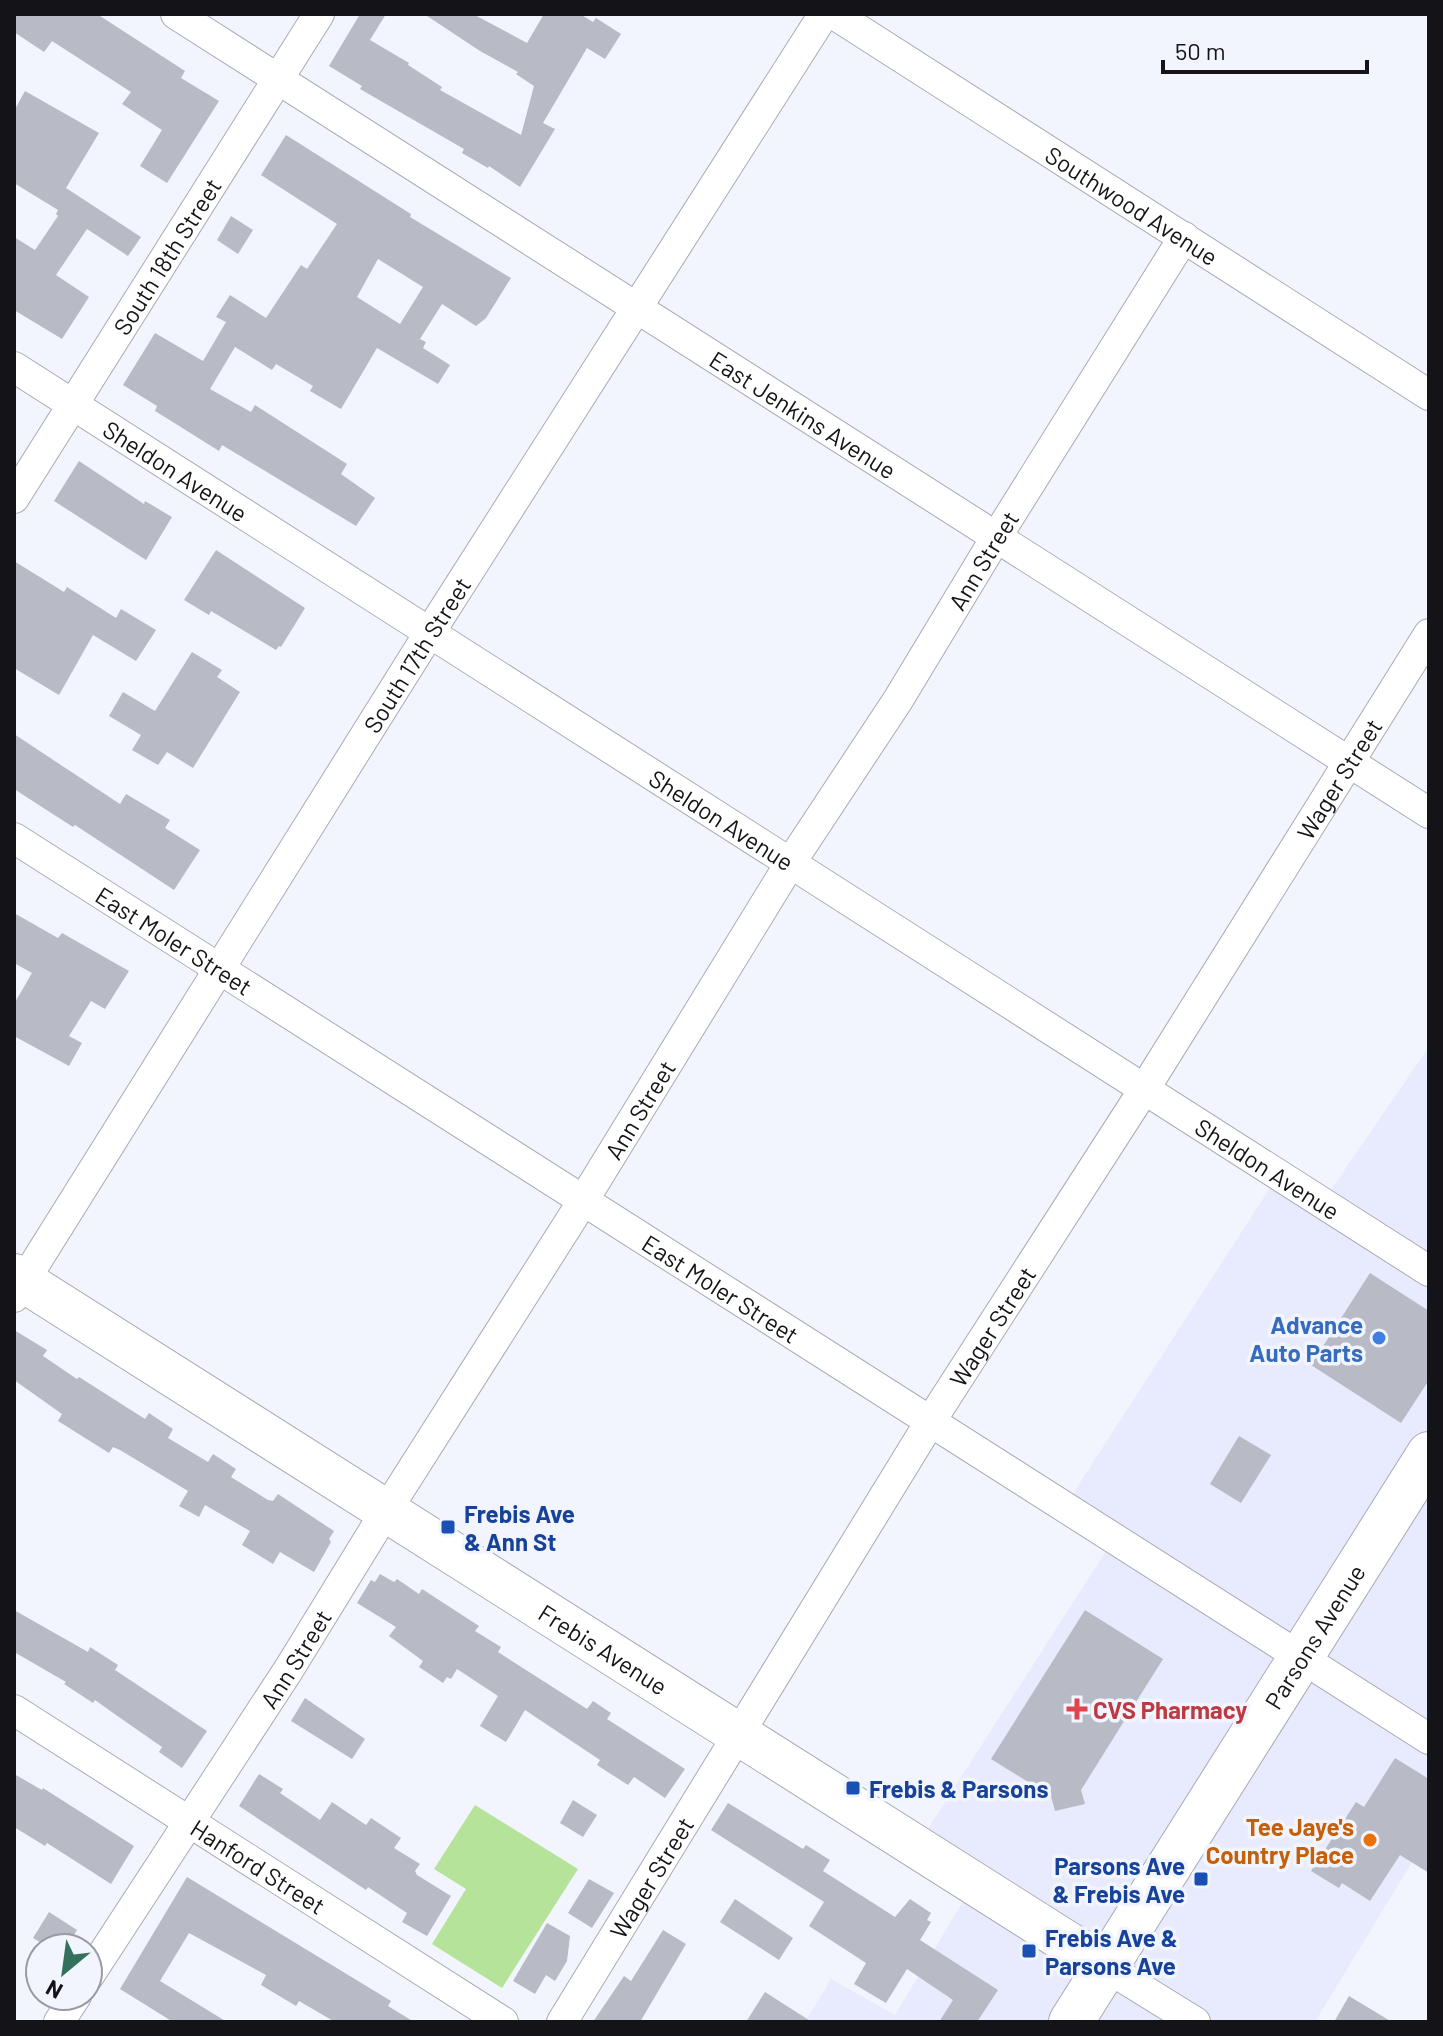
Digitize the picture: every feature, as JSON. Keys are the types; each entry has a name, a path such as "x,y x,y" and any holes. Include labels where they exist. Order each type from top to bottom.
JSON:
{"main road":[{"name":"Frebis Avenue","path":"17,1284 386,1511 1106,1967"},
{"name":"Parsons Avenue","path":"1071,2022 1429,1454"}],"street":[{"name":"East Jenkins Avenue","path":"176,14 1429,813"},
{"name":"South 18th Street","path":"14,498 319,14"},
{"name":"South 17th Street","path":"17,1284 824,14"},
{"name":"Southwood Avenue","path":"834,14 1429,395"},
{"name":"Ann Street","path":"104,1953 289,1669 583,1201 791,862 898,700 1184,237"},
{"name":"Sheldon Avenue","path":"14,367 1429,1271"},
{"name":"Wager Street","path":"562,2022 930,1422 1145,1088 1429,634"},
{"name":"East Moler Street","path":"14,838 1429,1739"},
{"name":"Hanford Street","path":"14,1710 503,2022"},
{"name":"Frebis Avenue","path":"1106,1967 1195,2022"}],"shaded area":[{"path":"1429,1047 1429,1834 1315,2022 805,2022 831,1979 895,2015 972,1886 915,1849 1113,1540 1063,1509 1277,1177 1321,1204"}],"green space":[{"path":"475,1805 578,1869 502,1988 432,1944 466,1889 434,1869"}],"building":[{"path":"14,14 97,14 185,71 181,78 219,101 167,183 140,166 162,130 122,104 131,92 52,41 44,52 14,32"},
{"path":"360,14 386,14 370,40 409,63 442,87 440,90 521,135 534,86 516,74 518,72 424,14 473,14 527,43 544,14 580,14 593,22 596,18 621,34 605,59 587,48 543,123 555,129 520,187 489,166 462,153 464,149 360,89 362,86 329,66"},
{"path":"25,91 99,133 66,188 141,237 128,256 87,229 56,275 89,297 62,339 14,310 14,237 35,250 58,216 58,210 14,183 14,111"},
{"path":"286,135 411,214 410,217 511,278 486,318 476,326 442,304 420,339 426,342 423,348 450,365 438,384 377,348 341,409 310,391 313,386 276,364 272,370 235,347 210,389 251,412 255,405 347,464 341,474 375,498 356,526 222,445 219,451 155,411 157,406 123,385 155,333 203,361 226,322 216,317 230,295 266,318 301,265 307,269 337,224 261,175","holes":["378,259 423,287 400,324 357,297"]},
{"path":"231,216 253,230 238,254 217,240"},
{"path":"79,461 144,504 145,501 172,517 146,560 54,501"},
{"path":"216,550 305,608 281,647 276,650 211,611 209,615 184,600"},
{"path":"14,561 64,592 67,587 116,618 121,609 156,630 136,661 93,635 59,695 14,668"},
{"path":"192,652 222,670 217,677 240,692 193,768 167,752 158,765 132,750 141,735 109,716 123,692 155,711"},
{"path":"14,734 120,804 126,794 170,820 165,828 200,850 174,890 14,789"},
{"path":"14,913 58,938 62,933 129,971 105,1009 91,1001 69,1036 82,1043 69,1066 14,1036 14,1004 32,973 14,963"},
{"name":"Advance Auto Parts","path":"1370,1273 1429,1311 1429,1380 1401,1423 1311,1365"},
{"path":"14,1330 47,1350 43,1356 77,1379 79,1377 145,1419 149,1413 173,1429 168,1438 208,1462 213,1454 236,1469 231,1477 268,1500 273,1501 278,1494 334,1531 314,1572 280,1552 273,1564 242,1545 250,1531 205,1505 199,1517 179,1506 188,1491 120,1450 113,1447 109,1453 58,1421 62,1414 14,1380"},
{"path":"1239,1436 1271,1455 1241,1503 1210,1484"},
{"path":"380,1574 394,1582 397,1579 419,1594 422,1589 479,1626 475,1631 501,1647 498,1652 587,1709 593,1701 611,1713 607,1719 685,1769 665,1798 634,1777 628,1785 597,1765 600,1760 525,1710 506,1742 480,1726 498,1696 457,1669 451,1679 447,1677 443,1683 419,1667 423,1661 389,1636 396,1627 357,1603 371,1580 375,1582"},
{"path":"14,1610 88,1652 90,1647 118,1665 115,1670 207,1731 182,1768 159,1752 162,1747 95,1700 93,1703 64,1684 66,1682 14,1652"},
{"name":"CVS Pharmacy","path":"1085,1610 1163,1659 1081,1790 1085,1804 1055,1811 1051,1796 991,1759"},
{"path":"305,1698 365,1739 352,1759 291,1721"},
{"name":"Tee Jaye's Country Place","path":"1395,1758 1429,1779 1429,1873 1400,1855 1370,1901 1342,1883 1339,1888 1311,1871 1356,1802 1364,1807"},
{"path":"14,1774 43,1788 134,1846 111,1884 47,1843 45,1846 14,1827"},
{"path":"259,1774 283,1789 280,1793 320,1820 332,1802 366,1825 371,1818 401,1838 394,1848 420,1864 415,1871 417,1875 451,1896 427,1936 402,1922 407,1913 368,1887 366,1890 239,1806"},
{"path":"573,1800 597,1815 583,1837 560,1823"},
{"path":"728,1803 803,1849 806,1845 830,1860 823,1871 895,1917 910,1899 931,1913 927,1920 931,1922 920,1940 998,1990 977,2022 939,2022 953,2000 907,1969 886,2003 854,1984 866,1963 809,1926 824,1902 711,1830"},
{"path":"187,1877 391,2001 388,2006 414,2022 335,2022 299,2001 296,2006 261,1985 266,1975 189,1933 160,1981 227,2022 173,2022 120,1989"},
{"path":"589,1879 614,1893 592,1928 568,1913"},
{"path":"735,1899 793,1938 779,1960 720,1922"},
{"path":"49,1912 77,1930 76,1932 37,1932"},
{"path":"547,1923 570,1936 567,1961 555,1981 546,1975 535,1994 513,1981"},
{"path":"663,1930 686,1944 640,2022 593,2022 624,1976 631,1981"},
{"path":"765,1992 812,2022 746,2022"},
{"path":"1349,1996 1392,2022 1334,2022"}],"place":[{"name":"Advance Auto Parts","path":"1379,1338"},
{"name":"Frebis Ave & Ann St","path":"448,1527"},
{"name":"CVS Pharmacy","path":"1077,1709"},
{"name":"Frebis & Parsons","path":"853,1788"},
{"name":"Tee Jaye's Country Place","path":"1370,1840"},
{"name":"Parsons Ave & Frebis Ave","path":"1201,1879"},
{"name":"Frebis Ave & Parsons Ave","path":"1029,1951"}]}
